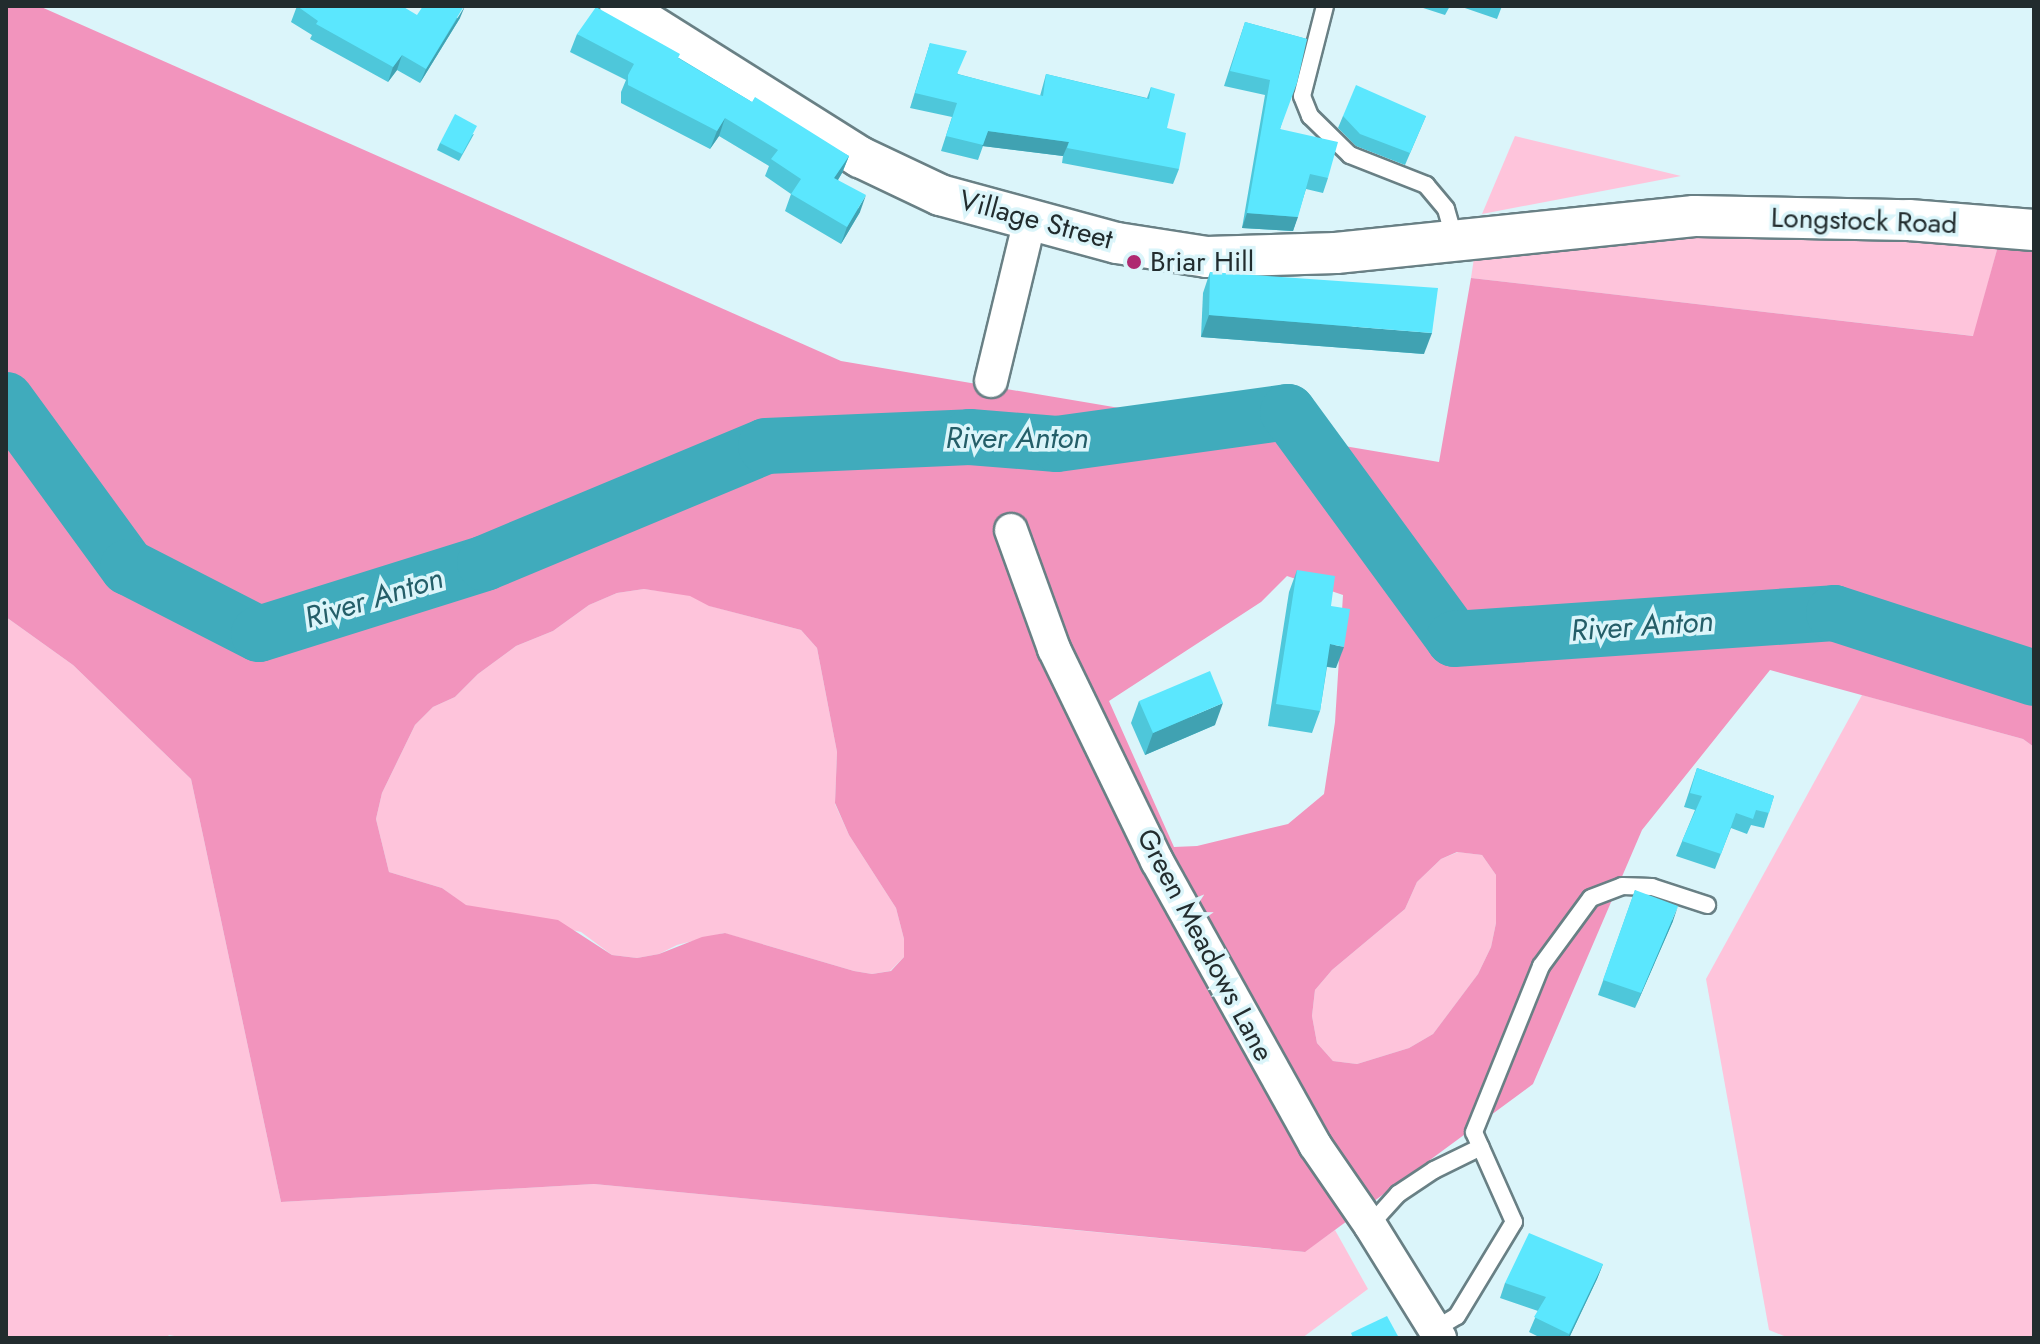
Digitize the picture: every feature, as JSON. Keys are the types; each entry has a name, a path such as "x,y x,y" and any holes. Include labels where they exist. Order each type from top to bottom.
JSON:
{"street":[{"name":"Village Street","path":"620,6 860,157 940,195 1117,243 1207,257 1336,253 1694,216"},
{"name":"Longstock Road","path":"1694,216 1909,220 2034,230"},
{"path":"991,381 1030,220"},
{"name":"Green Meadows Lane","path":"1011,530 1054,649 1157,861 1315,1145 1438,1333"}],"lane":[{"path":"1325,6 1302,96 1310,116 1350,155 1426,185 1446,209 1456,241"},
{"path":"1438,1333 1457,1316 1514,1222 1474,1132 1541,966 1591,898 1622,886 1652,887 1707,905"},
{"path":"1370,1225 1398,1194 1434,1170 1481,1147"}],"shaded area":[{"path":"6,6 39,6 841,361 1439,462 1471,278 1973,336 1998,246 2034,252 2034,747 2023,739 1770,670 1642,830 1533,1084 1305,1252 594,1184 281,1202 191,779 73,665 6,617","holes":["1287,576 1343,595 1335,722 1324,794 1288,824 1197,846 1174,847 1109,701 1261,602","644,589 690,596 709,606 801,630 817,648 837,752 835,803 849,835 896,908 904,939 904,957 891,971 872,974 854,971 725,933 702,937 659,954 637,958 612,955 558,920 466,905 442,888 389,872 376,819 382,793 415,725 433,707 455,697 478,674 516,646 553,631 589,605 617,593","1457,852 1482,855 1496,875 1496,923 1491,947 1478,974 1433,1034 1409,1048 1357,1064 1333,1061 1317,1043 1312,1016 1315,990 1332,970 1405,909 1417,882 1441,859"]},
{"path":"1515,136 1681,176 1482,214"},
{"path":"1856,230 1998,246 1974,336 1471,278 1474,258 1569,237"},
{"path":"644,589 690,595 710,606 801,630 817,648 837,752 835,804 849,835 896,908 904,939 904,957 890,971 872,974 854,971 724,933 677,945 659,954 637,958 612,955 581,932 465,905 442,888 389,872 376,819 382,793 415,725 433,707 455,697 478,674 516,646 553,631 589,605 617,593"},
{"path":"6,617 73,665 191,779 281,1202 594,1184 1304,1252 1335,1230 1368,1289 1302,1338 185,1338 169,1335 166,1338 6,1338"},
{"path":"1862,695 2023,739 2034,747 2034,1338 1789,1338 1769,1330 1706,979"},
{"path":"1458,852 1482,855 1496,875 1496,923 1491,947 1478,974 1433,1034 1409,1048 1357,1064 1333,1061 1317,1043 1312,1016 1315,990 1332,970 1405,909 1417,882 1441,859"}],"building":[{"path":"297,6 402,6 417,15 423,6 464,6 426,69 402,55 393,67 316,24 318,21"},
{"path":"596,7 680,54 678,58 752,102 755,97 849,156 834,178 866,195 847,227 791,194 801,179 771,159 778,150 725,118 717,131 628,85 628,75 634,64 577,34"},
{"path":"1245,22 1307,39 1297,83 1280,129 1338,142 1328,178 1310,174 1298,217 1247,213 1270,80 1230,71"},
{"path":"930,43 967,51 957,74 1043,96 1046,74 1149,99 1151,87 1175,94 1167,128 1186,133 1179,169 1067,148 1069,142 988,131 983,145 946,136 957,103 915,93"},
{"path":"1356,85 1426,116 1410,153 1360,134 1343,116"},
{"path":"455,114 477,126 462,154 440,143"},
{"path":"1210,272 1438,288 1432,333 1209,315"},
{"path":"1297,570 1335,576 1331,606 1350,609 1344,647 1330,644 1320,711 1276,704"},
{"path":"1210,671 1223,703 1153,733 1139,701"},
{"path":"1697,768 1774,796 1769,813 1756,810 1753,819 1736,813 1721,854 1682,841 1702,796 1690,793"},
{"path":"1635,890 1678,906 1641,993 1603,980"},
{"path":"1529,1233 1603,1264 1569,1334 1534,1317 1546,1297 1505,1283"},
{"path":"1387,1316 1399,1338 1353,1338 1351,1333"}],"waterway":[{"name":"River Anton","path":"6,400 128,567 259,634 485,563 766,446 970,437 1057,444 1288,412 1454,639 1834,613 2034,678"},
{"name":"River Anton","path":"1834,613 2034,673"}],"place":[{"name":"Briar Hill","path":"1134,262"}]}
